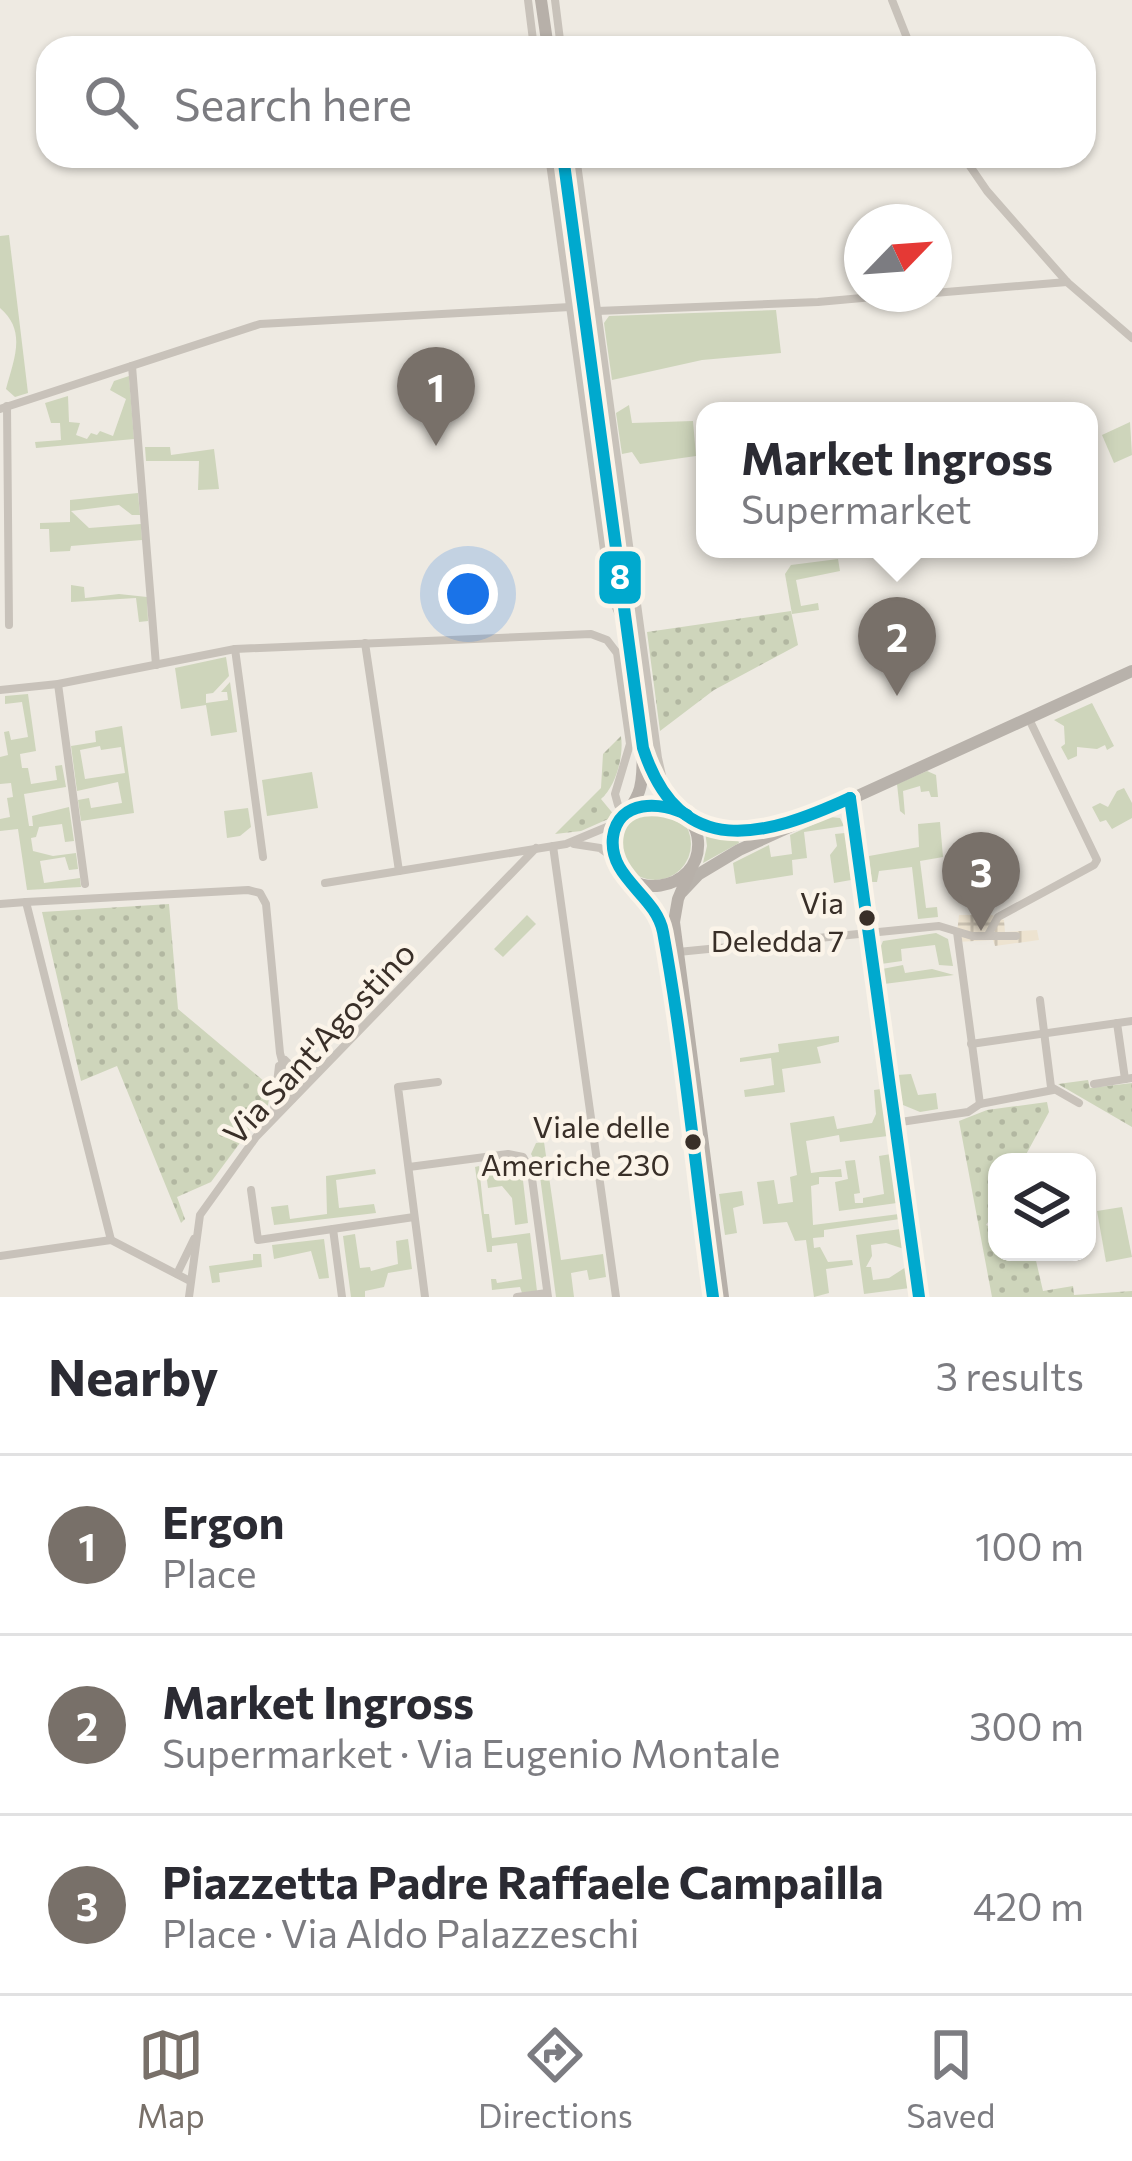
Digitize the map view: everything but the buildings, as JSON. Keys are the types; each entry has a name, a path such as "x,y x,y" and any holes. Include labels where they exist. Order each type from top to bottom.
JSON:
{"main road":[{"path":"542,0 546,36"},
{"path":"565,168 643,748 652,778 668,803 741,834 786,827"},
{"path":"633,881 653,887 686,880 786,827 1132,671"},
{"path":"643,748 641,786 622,812 613,840 616,861 653,904 662,925 713,1297"},
{"path":"622,812 646,802 668,803"},
{"path":"684,813 697,834 674,922 676,952 724,1297"}],"street":[{"path":"528,0 532,36"},
{"path":"555,0 560,36"},
{"path":"892,0 906,36"},
{"path":"551,168 610,593 628,633"},
{"path":"578,168 658,758 663,780 684,813"},
{"path":"972,168 1067,282 1132,338"},
{"path":"952,292 1067,282"},
{"path":"597,311 844,300"},
{"path":"9,625 4,407 260,324 570,307"},
{"path":"132,366 156,665"},
{"path":"0,690 58,684 235,650 590,634 607,640 617,652 630,744 615,794 622,812 601,832 566,844 325,884"},
{"path":"365,643 400,871"},
{"path":"235,650 263,857"},
{"path":"58,684 85,884"},
{"path":"988,935 998,917 1094,866 1097,860 1028,718"},
{"path":"850,798 919,1297"},
{"path":"566,844 600,848 616,861"},
{"path":"553,846 616,1297"},
{"name":"Via Sant'Agostino","path":"189,1297 202,1211 273,1118 536,848"},
{"path":"0,904 260,893 266,904 280,1053 292,1099"},
{"path":"26,902 111,1240"},
{"path":"676,952 939,926 1016,936"},
{"path":"958,932 980,1104"},
{"path":"1040,1000 1053,1090"},
{"path":"971,1044 1132,1021"},
{"path":"1094,1084 1128,1079 1117,1023"},
{"path":"280,1053 297,1072 311,1073 323,1066"},
{"path":"273,1118 280,1053"},
{"path":"425,1297 398,1087 438,1082"},
{"path":"894,1123 968,1112 980,1104 1053,1090 1078,1102"},
{"path":"409,1167 508,1154 524,1157 531,1171 547,1295 518,1297"},
{"path":"251,1190 258,1240 414,1217"},
{"path":"333,1229 342,1297"},
{"path":"177,1274 197,1232"},
{"path":"0,1256 111,1240 190,1281"}],"green space":[{"path":"9,235 28,393 15,397 6,389 16,336 0,308 0,236"},
{"path":"776,310 781,353 702,360 612,380 604,323 609,316"},
{"path":"129,376 134,439 36,448 35,442 61,440 60,423 51,423 45,403 68,396 69,422 80,423 76,435 87,439 100,431 113,436 126,399 110,390 114,381"},
{"path":"629,405 632,423 693,421 696,456 640,464 632,452 622,454 616,413"},
{"path":"1130,422 1132,455 1114,463 1102,435"},
{"path":"145,447 170,447 171,455 214,449 219,489 198,490 199,461 146,461"},
{"path":"138,493 140,515 119,505 71,511 89,528 141,524 142,540 50,552 49,529 40,529 40,523 70,522 70,500"},
{"path":"838,559 840,571 796,580 801,606 818,603 819,610 792,614 785,574 791,565"},
{"path":"71,585 84,587 85,598 147,597 148,621 139,622 136,598 71,602"},
{"path":"791,611 798,645 714,690 660,731 647,632"},
{"path":"226,657 229,676 206,694 206,703 228,700 227,692 221,692 230,682 237,732 211,736 206,705 181,709 175,668"},
{"path":"28,694 36,751 20,754 22,768 28,768 31,784 57,780 55,766 62,765 66,787 24,794 29,826 33,826 32,816 69,807 74,841 65,842 62,824 39,827 31,838 33,851 53,856 76,853 78,869 69,870 65,857 40,861 44,883 80,878 81,887 27,890 18,829 0,831 0,819 10,817 7,798 13,797 11,783 0,784 0,757 8,755 4,732 9,731 11,740 28,737 22,702 5,704 5,696"},
{"path":"1092,703 1114,746 1107,750 1105,745 1077,747 1077,756 1068,760 1061,747 1064,726 1054,720"},
{"path":"122,726 134,813 81,821 78,800 89,798 91,808 122,803 118,782 77,791 71,746 96,742 95,731","holes":["100,746 101,750 121,747 125,773 85,779 80,750"]},
{"path":"621,736 618,770 601,799 615,816 581,831 555,834 601,788 603,754"},
{"path":"927,771 936,775 938,797 921,792 920,786 903,791 905,815 900,811 897,784"},
{"path":"312,772 318,808 267,816 262,780"},
{"path":"1124,788 1132,803 1132,818 1112,829 1106,820 1100,822 1092,807 1100,803 1108,807"},
{"path":"248,808 251,827 227,838 224,811"},
{"path":"655,808 680,819 691,844 680,869 655,880 630,869 619,844 630,819"},
{"path":"830,817 840,818 844,826 804,832 807,858 792,860 793,875 736,884 733,863 769,845 771,857 792,854 790,835"},
{"path":"940,822 943,857 920,861 926,908 937,907 938,917 918,919 912,867 879,871 877,882 872,882 869,856 919,847 918,824"},
{"path":"705,831 738,840 739,843 703,863"},
{"path":"845,833 851,880 834,883 830,855 837,846 835,834"},
{"path":"169,904 178,1009 271,1087 268,1105 211,1182 177,1197 185,1219 181,1223 117,1066 81,1081 42,912"},
{"path":"527,915 536,924 503,957 494,949"},
{"path":"936,933 948,939 953,966 939,965 935,945 901,949 902,961 881,964 883,941"},
{"path":"903,965 905,973 932,969 954,975 884,984 882,969"},
{"path":"839,1036 839,1042 817,1047 821,1063 782,1069 785,1092 745,1097 744,1090 774,1085 771,1058 740,1062 740,1058 779,1052 778,1044"},
{"path":"911,1074 918,1095 936,1093 938,1109 920,1112 903,1105 897,1075"},
{"path":"1088,1080 1090,1088 1132,1083 1132,1127 1058,1084"},
{"path":"881,1089 888,1136 840,1142 839,1135 806,1141 811,1173 841,1169 842,1177 819,1177 819,1184 811,1186 813,1225 899,1214 900,1219 824,1230 824,1237 813,1238 814,1248 820,1247 828,1262 852,1260 853,1265 826,1269 829,1293 814,1297 806,1240 795,1241 787,1222 763,1224 757,1182 774,1180 778,1204 793,1202 790,1177 797,1175 790,1123 834,1116 837,1129 872,1123 874,1090"},
{"path":"1047,1102 1049,1112 1027,1153 988,1153 988,1261 1036,1261 1043,1291 1073,1286 1074,1295 1132,1291 1132,1297 992,1297 959,1121 987,1110"},
{"path":"544,1142 561,1260 603,1254 606,1277 589,1280 587,1270 571,1273 574,1297 556,1297 539,1169 531,1154 536,1143"},
{"path":"891,1154 897,1203 839,1211 835,1182 848,1179 845,1161 855,1160 860,1193 854,1194 855,1203 863,1203 863,1198 884,1194 879,1156"},
{"path":"511,1162 522,1172 528,1223 515,1225 512,1198 502,1186 488,1188 485,1165"},
{"path":"479,1166 484,1214 489,1214 492,1238 530,1233 537,1291 522,1293 520,1287 492,1290 491,1279 497,1283 522,1279 517,1243 492,1246 492,1252 487,1252 475,1167"},
{"path":"375,1169 376,1174 336,1180 339,1208 374,1204 376,1213 274,1225 271,1207 288,1205 290,1219 327,1214 326,1176"},
{"path":"742,1191 744,1205 733,1208 737,1233 725,1235 719,1194"},
{"path":"1122,1207 1132,1257 1106,1262 1097,1211"},
{"path":"901,1229 904,1249 886,1243 871,1245 866,1267 871,1267 873,1280 889,1278 906,1267 910,1288 864,1294 856,1235"},
{"path":"355,1234 360,1268 371,1271 398,1264 396,1241 408,1239 412,1269 388,1273 384,1287 365,1291 365,1297 351,1297 343,1236"},
{"path":"324,1239 329,1278 319,1279 311,1251 274,1259 272,1245"},
{"path":"253,1254 261,1254 262,1267 219,1273 220,1282 212,1283 209,1266 253,1260"}],"shaded area":[{"path":"959,915 992,915 1004,920 1005,932 1037,930 1039,940 995,946 993,940 956,942"}],"transit line":[{"name":"8","path":"565,168 643,748 659,784 679,809 702,824 728,830 787,823 850,798"},
{"name":"8","path":"850,798 919,1297"},
{"name":"8","path":"687,815 666,807 632,810 617,825 613,851 625,875 652,907 663,932 713,1297"}],"place":[{"name":"Ergon","path":"436,446"},
{"name":"Market Ingross","path":"897,696"},
{"name":"Via Deledda 7","path":"867,918"},
{"name":"Piazzetta Padre Raffaele Campailla","path":"981,931"},
{"name":"Viale delle Americhe 230","path":"693,1142"}]}
